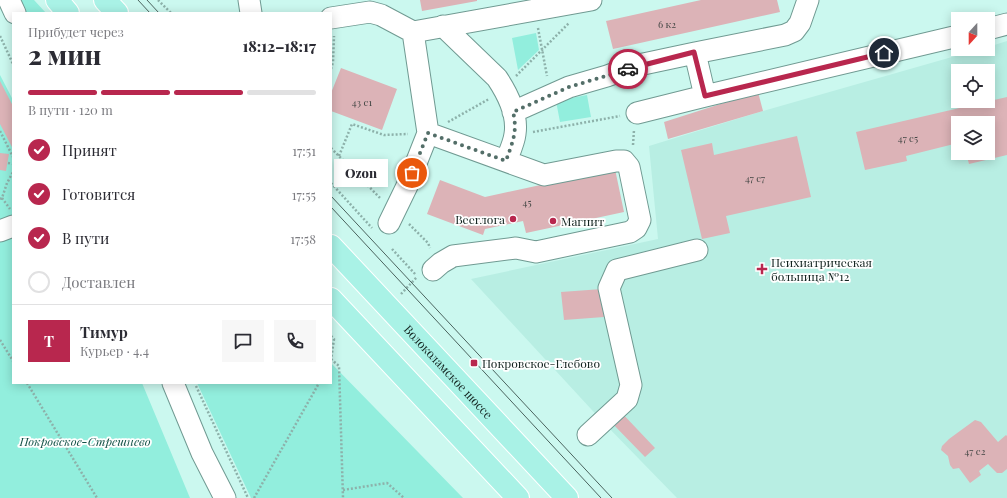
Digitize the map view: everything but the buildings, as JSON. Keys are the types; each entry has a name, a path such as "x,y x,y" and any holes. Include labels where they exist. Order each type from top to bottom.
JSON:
{"main road":[{"path":"56,0 67,12"},
{"path":"106,0 116,12"},
{"name":"Волоколамское шоссе","path":"332,247 566,498"},
{"path":"332,300 518,498"}],"street":[{"path":"9,0 15,12"},
{"path":"249,0 251,12"},
{"path":"332,18 371,6 382,15 413,32 591,0"},
{"path":"513,112 569,87 634,66 794,31 800,24 808,0"},
{"path":"995,27 1007,24"},
{"path":"443,26 497,78 504,88 516,122 515,135 506,161"},
{"path":"392,216 428,133 413,32"},
{"path":"637,113 951,38"},
{"path":"694,52 705,96"},
{"path":"426,273 453,256 516,248 536,252 630,232 636,228 640,220 629,167 624,161 616,161 544,175 428,133"},
{"path":"0,231 12,226"},
{"path":"588,435 627,399 631,385 609,288 617,270 697,250"},
{"path":"173,384 202,452 225,498"}],"path":[{"path":"158,0 170,12"},
{"path":"534,10 551,95"},
{"path":"0,36 12,62"},
{"path":"515,135 637,113"},
{"path":"339,156 352,124 384,135 428,133"},
{"path":"0,130 12,155"},
{"path":"332,149 375,194 392,216 428,243"},
{"path":"8,163 12,164"},
{"path":"0,199 2,198 12,174"},
{"path":"332,185 363,219"},
{"path":"392,249 410,269"},
{"path":"400,295 426,273"},
{"path":"332,337 334,339 332,350"},
{"path":"0,340 12,359"},
{"path":"332,361 338,366 343,498"},
{"path":"27,384 98,498"},
{"path":"194,384 248,498"},
{"path":"254,498 318,384"},
{"path":"343,490 386,483 404,498"}],"shaded area":[{"name":"Психиатрическая больница №12","path":"1007,41 1007,498 677,498 603,422 471,279 658,239 649,146 763,111 956,56 995,56 995,45"}],"green space":[{"path":"19,0 34,0 45,12 25,12"},
{"path":"536,33 539,50 518,70 512,38"},
{"name":"Покровское-Стрешнево","path":"0,75 12,98 12,384 142,384 190,498 0,498"},
{"path":"587,95 591,117 560,122 556,101"},
{"path":"332,364 463,498 251,498 197,384 332,384"}],"tram line":[{"path":"138,0 149,12"},
{"path":"147,0 158,12"},
{"path":"332,197 612,498"},
{"path":"332,208 601,498"}],"way so far":[{"path":"412,173 428,133 506,161 515,135 516,122 513,112 569,87 628,69"}],"place":[{"name":"Ozon","path":"412,173"},
{"name":"Beerлога","path":"513,219"},
{"name":"Магнит","path":"553,221"},
{"name":"Психиатрическая больница №12","path":"762,269"},
{"name":"Покровское-Глебово","path":"474,363"}],"route":[{"path":"628,69 634,66 694,52 705,96 884,53"}]}
